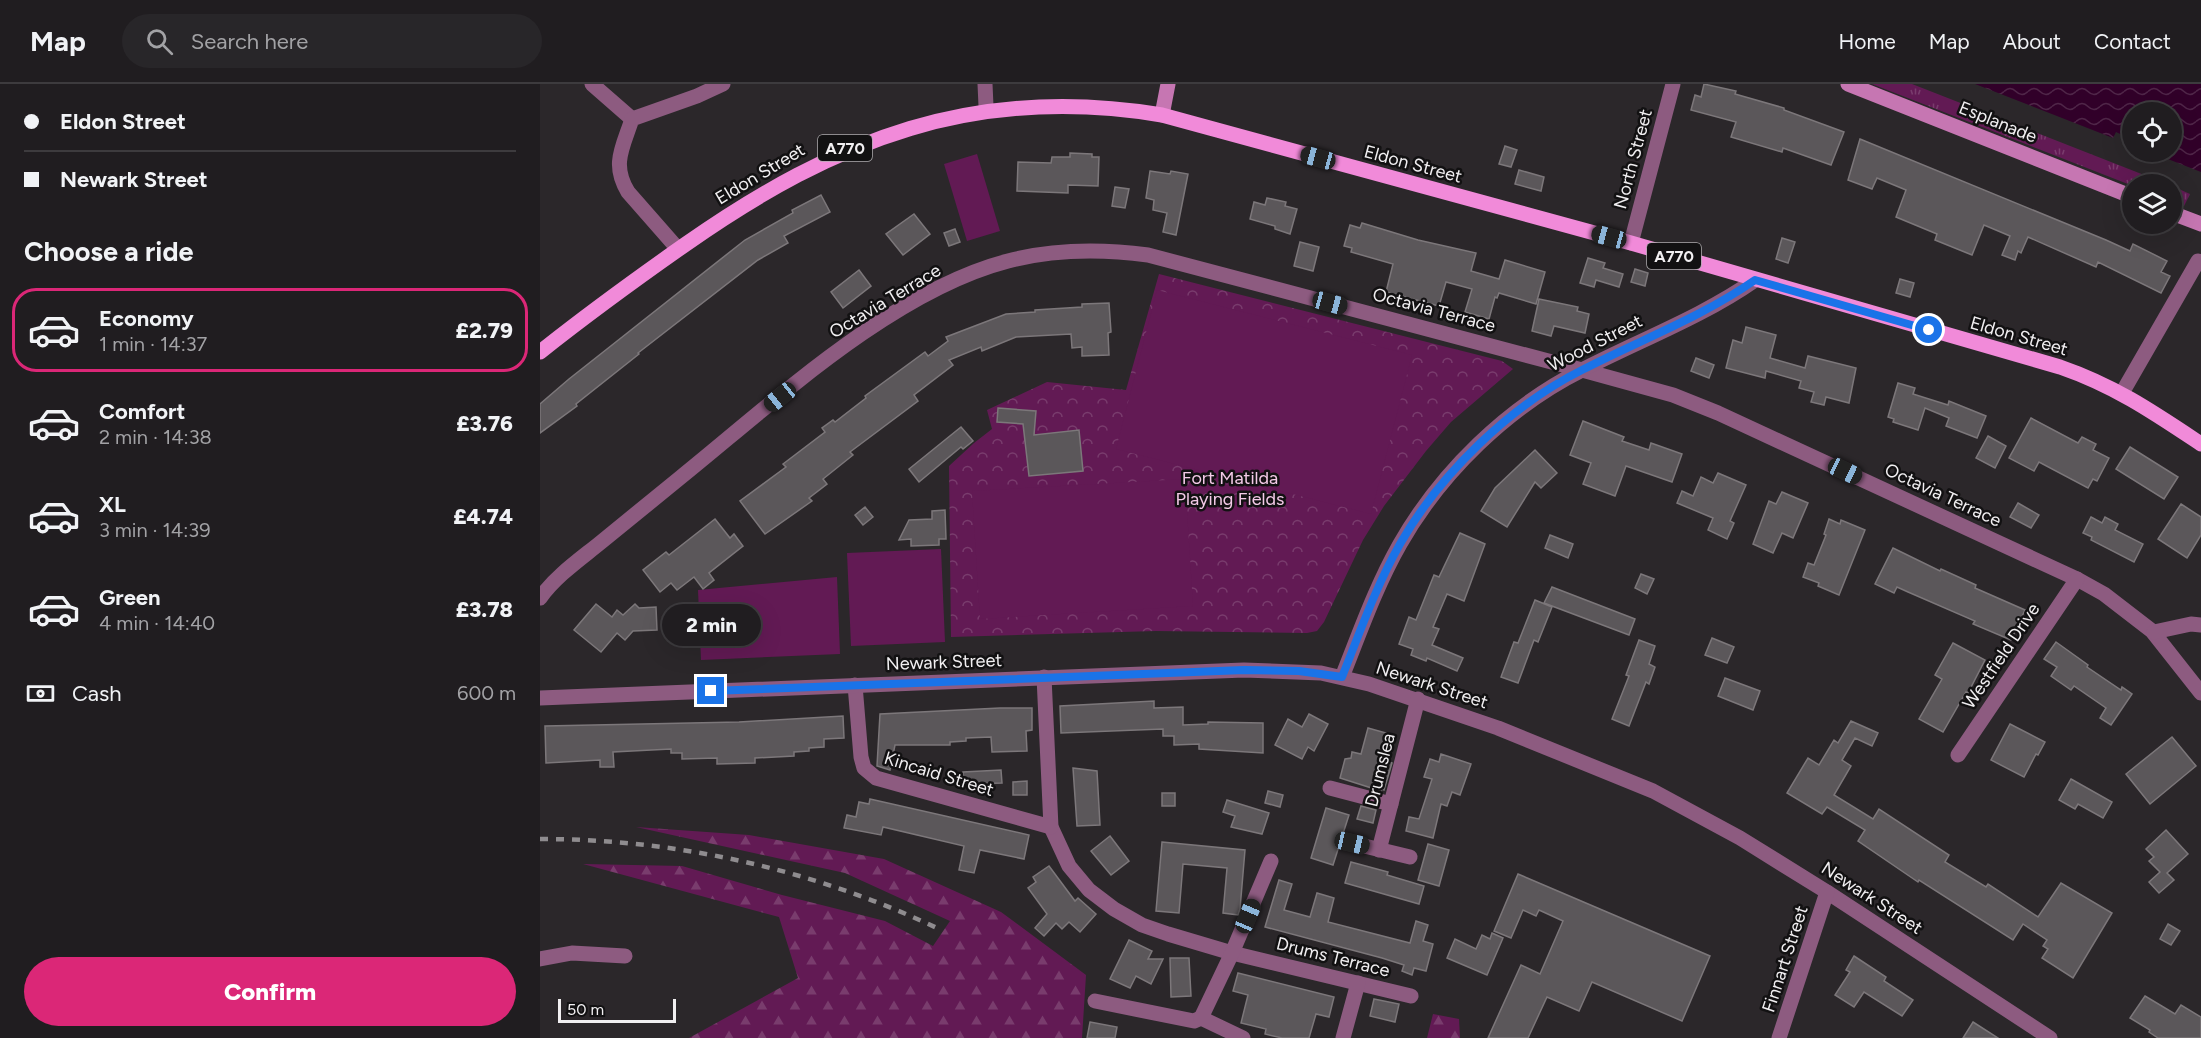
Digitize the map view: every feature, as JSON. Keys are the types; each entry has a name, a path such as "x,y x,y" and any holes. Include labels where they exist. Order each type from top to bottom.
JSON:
{"main road":[{"name":"Eldon Street","path":"540,352 598,305 742,205 787,178 842,150 907,124 942,114 986,106 1083,104 1131,108 1162,115 1631,243 2060,367 2122,393 2201,444"}],"street":[{"path":"592,84 632,119"},
{"path":"678,249 628,192 618,169 620,156 632,119 695,90 723,84"},
{"path":"985,84 986,106"},
{"path":"1162,115 1168,84"},
{"name":"North Street","path":"1631,243 1673,84"},
{"name":"Esplanade","path":"1848,84 2122,193"},
{"path":"2182,217 2201,224"},
{"name":"Octavia Terrace","path":"540,598 577,561 833,355 908,305 944,286 1013,260 1047,253 1120,251 1148,255 1581,370 1673,395 1718,413 2077,579 2104,594 2154,632 2201,693"},
{"path":"2122,393 2198,261"},
{"name":"Wood Street","path":"1342,677 1383,577 1401,543 1424,507 1456,468 1489,435 1543,392 1581,370 1729,298 1755,280"},
{"name":"Westfield Drive","path":"1958,754 2077,579"},
{"path":"2154,632 2191,624 2201,625"},
{"name":"Newark Street","path":"540,698 1255,670 1299,671 1342,677 1418,699 1507,731 1653,790 1712,821 1827,892 2050,1038"},
{"name":"Drums Terrace","path":"1044,677 1051,826 1068,866 1089,890 1114,909 1142,925 1232,953 1412,996"},
{"name":"Kincaid Street","path":"855,685 861,757 864,768 876,778 1051,826"},
{"name":"Drumslea","path":"1379,850 1418,699"},
{"path":"1330,788 1391,804"},
{"path":"1352,843 1410,857"},
{"path":"1095,1001 1194,1021 1201,1018 1232,953 1271,861"},
{"name":"Finnart Street","path":"1779,1038 1827,892"},
{"path":"540,959 572,953 625,956"},
{"path":"1343,1038 1358,983"},
{"path":"1201,1018 1243,1038"}],"green space":[{"path":"1872,84 1912,84 2142,174 2122,174 2122,182"},
{"path":"977,154 1000,231 967,241 944,164"},
{"path":"2182,190 2190,194 2184,206 2182,205"},
{"name":"Fort Matilda Playing Fields","path":"1159,274 1502,361 1513,369 1451,422 1384,506 1363,540 1324,622 1317,631 1307,633 1156,631 951,637 949,466 992,429 987,410 1047,382 1126,390"},
{"path":"1157,290 1412,355 1371,514 1116,449"},
{"path":"1185,479 1193,606 980,619 972,491"},
{"path":"941,549 945,642 851,646 847,553"},
{"path":"837,577 840,654 701,660 698,590"},
{"path":"636,827 749,835 884,859 1001,912 1086,975 1082,1038 689,1038 798,978 779,917 583,864 682,866 782,895 885,921 933,946 950,921 845,873"},
{"path":"1433,1014 1459,1019 1460,1038 1427,1038"}],"water":[{"path":"1975,84 2201,84 2201,172 2176,162 2182,162 2182,102 2122,102 2122,135 2116,132 2113,138"}],"building":[{"path":"1704,84 1736,91 1735,94 1784,108 1784,110 1844,132 1831,165 1783,148 1782,152 1731,137 1736,122 1691,110 1695,95 1701,97"},
{"path":"1860,139 2130,251 2133,244 2167,261 2161,272 2170,276 2161,293 2098,262 2096,267 2028,237 2021,253 2018,251 2015,260 2002,255 2010,236 1984,225 1972,255 1935,240 1937,234 1896,217 1906,190 1877,178 1872,189 1848,180"},
{"path":"1505,146 1517,150 1511,167 1499,164"},
{"path":"1070,153 1092,154 1092,157 1099,157 1098,186 1068,185 1068,193 1017,191 1018,162 1051,163 1052,157 1070,157"},
{"path":"1519,170 1544,177 1541,191 1515,184"},
{"path":"1150,171 1188,174 1176,235 1163,232 1167,213 1153,210 1154,200 1146,198"},
{"path":"1115,187 1129,189 1125,208 1112,206"},
{"path":"821,195 830,212 784,236 788,243 758,260 638,353 576,404 577,406 540,433 540,404 569,379 745,240 793,213 792,210"},
{"path":"1267,198 1286,202 1285,206 1297,209 1290,234 1275,229 1275,226 1250,219 1254,202 1265,205"},
{"path":"914,214 930,234 903,255 886,234"},
{"path":"1362,223 1418,240 1476,253 1471,271 1499,279 1505,260 1545,272 1536,304 1499,293 1497,298 1495,297 1489,319 1465,312 1472,289 1446,282 1439,306 1386,292 1393,264 1351,252 1352,248 1344,246 1350,225 1360,228"},
{"path":"955,229 960,242 949,246 944,233"},
{"path":"1782,238 1795,242 1788,263 1776,259"},
{"path":"1300,242 1319,247 1313,271 1294,266"},
{"path":"1588,258 1605,263 1603,268 1623,274 1619,287 1596,280 1594,287 1580,283"},
{"path":"1635,269 1648,273 1645,286 1631,282"},
{"path":"859,270 871,286 843,308 831,292"},
{"path":"1900,279 1914,283 1910,297 1896,293"},
{"path":"1539,299 1578,307 1577,311 1589,314 1585,333 1554,326 1551,336 1532,331"},
{"path":"1109,303 1111,332 1108,333 1109,355 1082,356 1082,347 1072,348 1071,334 1016,337 982,351 981,347 949,360 953,365 914,395 918,401 850,452 853,455 823,479 827,484 809,498 812,501 765,534 740,501 786,467 783,464 825,432 822,428 833,420 835,422 866,398 865,396 925,352 928,356 948,341 946,337 1006,314 1082,307 1082,304"},
{"path":"1746,327 1776,335 1770,358 1805,368 1808,356 1856,368 1849,403 1826,397 1824,405 1811,402 1814,392 1799,388 1801,381 1766,371 1765,378 1726,368 1733,340 1742,343"},
{"path":"1696,358 1714,365 1709,378 1691,371"},
{"path":"1898,383 1915,388 1913,394 1948,405 1949,401 1986,416 1977,438 1946,426 1949,418 1925,408 1918,430 1893,422 1894,419 1888,417"},
{"path":"998,408 1036,411 1034,435 1079,430 1083,471 1029,476 1023,424 997,422"},
{"path":"2031,418 2078,443 2082,437 2096,444 2093,450 2109,458 2097,481 2093,479 2088,488 2039,462 2034,471 2009,458"},
{"path":"1583,421 1624,437 1622,441 1649,450 1651,443 1682,454 1672,482 1626,466 1615,496 1583,484 1591,463 1570,455"},
{"path":"961,427 973,441 963,449 961,447 919,482 909,469"},
{"path":"1988,436 2006,446 1995,468 1976,458"},
{"path":"2130,447 2178,477 2164,499 2116,469"},
{"path":"1535,450 1557,473 1541,488 1535,482 1507,527 1481,511 1495,488"},
{"path":"1718,473 1746,485 1730,521 1734,523 1727,539 1708,530 1713,518 1677,503 1682,491 1693,496 1701,477 1713,483"},
{"path":"1782,492 1808,503 1793,538 1782,533 1773,553 1753,544 1769,501 1776,504"},
{"path":"2018,503 2039,515 2031,528 2010,517"},
{"path":"2181,504 2201,517 2201,535 2187,558 2158,539"},
{"path":"865,507 873,517 863,525 855,515"},
{"path":"945,510 946,539 939,539 939,545 911,546 911,539 899,540 909,520 932,519 932,511"},
{"path":"2091,517 2102,523 2105,517 2118,524 2115,530 2143,544 2134,562 2091,540 2092,537 2083,533"},
{"path":"715,519 730,538 734,534 743,546 709,573 714,580 703,589 694,577 677,590 671,583 660,592 643,570 666,552 669,555"},
{"path":"1829,519 1840,524 1841,520 1865,530 1839,595 1803,577 1808,563 1814,565 1826,535 1824,534"},
{"path":"1460,533 1485,544 1464,601 1447,594 1433,627 1439,629 1432,645 1463,658 1457,671 1427,658 1426,661 1411,655 1413,649 1399,644 1409,617 1416,620 1434,575 1439,577"},
{"path":"1550,535 1573,544 1568,558 1545,548"},
{"path":"1893,548 2025,610 2011,640 1973,624 1975,621 1897,587 1894,593 1875,584"},
{"path":"1641,574 1654,579 1647,594 1635,588"},
{"path":"1552,587 1635,619 1629,635 1544,603"},
{"path":"1535,600 1552,607 1538,642 1534,640 1518,683 1501,677 1514,642 1518,643"},
{"path":"596,604 612,617 617,610 623,615 635,604 639,608 656,607 657,630 633,631 625,640 617,633 601,652 574,630"},
{"path":"1712,638 1734,647 1727,663 1705,655"},
{"path":"1639,640 1655,646 1649,664 1655,667 1649,684 1646,682 1629,726 1612,719 1629,676 1626,675"},
{"path":"2056,642 2088,665 2087,667 2121,690 2122,687 2132,694 2111,725 2100,718 2106,708 2074,686 2071,690 2051,676 2057,667 2044,659"},
{"path":"1953,643 1985,660 1968,693 1966,692 1943,732 1919,719 1942,679 1935,675"},
{"path":"1725,678 1760,691 1753,710 1718,696"},
{"path":"1154,701 1154,708 1183,707 1183,725 1208,724 1208,722 1263,723 1263,753 1199,749 1199,744 1174,745 1174,736 1163,736 1163,729 1061,733 1060,706"},
{"path":"1032,708 1032,730 1026,731 1027,751 992,752 991,737 966,738 966,741 950,742 950,745 895,745 890,770 877,766 880,714"},
{"path":"1309,714 1328,724 1314,751 1308,747 1302,759 1275,745 1288,719 1302,727"},
{"path":"843,716 844,738 824,739 824,747 794,752 794,756 755,758 755,763 717,764 717,758 682,759 682,753 671,753 671,749 613,752 614,767 600,767 600,760 546,763 545,726 739,722"},
{"path":"1851,721 1878,733 1872,746 1855,738 1842,760 1851,766 1834,795 1873,819 1879,809 1949,855 1945,862 1986,887 1988,884 2038,917 2061,883 2112,913 2073,978 2042,958 2048,949 2043,946 2047,940 2023,924 2013,940 1919,880 1918,882 1858,841 1865,830 1827,807 1822,814 1787,793 1808,758 1819,765 1834,740 1838,743"},
{"path":"2010,724 2045,742 2024,777 1991,760"},
{"path":"1368,728 1386,733 1385,738 1393,740 1387,761 1392,763 1384,790 1381,791 1340,778 1345,759 1351,758 1352,752 1361,754"},
{"path":"2172,737 2196,766 2150,804 2126,774"},
{"path":"1441,754 1471,764 1460,795 1452,792 1447,806 1441,804 1433,838 1406,831 1409,817 1419,819 1432,779 1424,777 1430,759 1439,762"},
{"path":"1073,768 1097,771 1100,825 1077,826"},
{"path":"1001,770 1002,783 964,784 963,772"},
{"path":"2071,779 2112,802 2103,818 2078,804 2075,809 2059,800"},
{"path":"1027,781 1027,795 1013,795 1013,782"},
{"path":"1268,791 1283,795 1280,807 1265,803"},
{"path":"1162,793 1175,793 1175,806 1162,806"},
{"path":"870,799 1029,835 1024,859 980,850 974,873 959,870 964,846 883,827 881,835 844,828 847,815 856,817 859,802 869,804"},
{"path":"1227,800 1269,813 1262,834 1231,827 1235,816 1223,812"},
{"path":"1361,806 1376,810 1373,823 1357,819"},
{"path":"1326,808 1349,815 1333,865 1311,858"},
{"path":"2166,830 2188,854 2167,873 2174,880 2159,893 2149,882 2160,872 2149,861 2154,857 2146,849"},
{"path":"1110,836 1129,861 1111,875 1091,851"},
{"path":"1162,842 1245,850 1238,915 1223,913 1227,868 1183,864 1179,913 1156,911"},
{"path":"1428,844 1449,850 1439,886 1418,880"},
{"path":"1351,862 1388,872 1387,875 1424,886 1419,904 1345,883"},
{"path":"1049,866 1075,901 1078,898 1096,914 1080,932 1069,922 1062,929 1056,923 1044,936 1035,928 1047,914 1028,888 1036,882 1033,877"},
{"path":"1518,874 1710,956 1682,1021 1592,982 1579,1011 1547,997 1528,1038 1488,1038 1521,965 1540,974 1563,921 1539,910 1536,916 1523,910 1511,938 1494,931"},
{"path":"1279,880 1292,884 1284,910 1310,917 1317,893 1334,898 1328,922 1410,943 1416,921 1428,925 1423,941 1433,944 1426,971 1414,968 1412,975 1402,971 1404,965 1265,927"},
{"path":"2168,924 2180,931 2171,945 2160,939"},
{"path":"1492,933 1503,938 1487,975 1447,958 1455,939 1476,949 1482,935 1490,939"},
{"path":"1129,940 1152,951 1148,959 1163,959 1151,984 1136,976 1130,988 1110,979"},
{"path":"1854,956 1886,977 1884,981 1913,1000 1902,1016 1864,992 1854,1007 1835,995 1850,972 1846,970"},
{"path":"1170,958 1189,958 1191,996 1171,997"},
{"path":"1238,973 1334,997 1329,1017 1316,1014 1309,1038 1282,1038 1265,1034 1266,1029 1241,1023 1248,995 1233,991"},
{"path":"2145,996 2175,1014 2181,1005 2201,1017 2201,1038 2158,1038 2149,1032 2150,1030 2130,1018"},
{"path":"1374,999 1399,1004 1395,1022 1370,1016"},
{"path":"1090,1022 1117,1027 1115,1038 1087,1038"},
{"path":"1973,1022 1998,1038 1963,1038"}],"railway":[{"path":"540,839 592,840 643,845 745,862 844,890 939,929"}],"route":[{"path":"711,691 1244,670 1299,671 1342,677 1383,577 1424,507 1456,468 1489,435 1543,392 1581,370 1729,298 1755,280 1929,330"}]}
